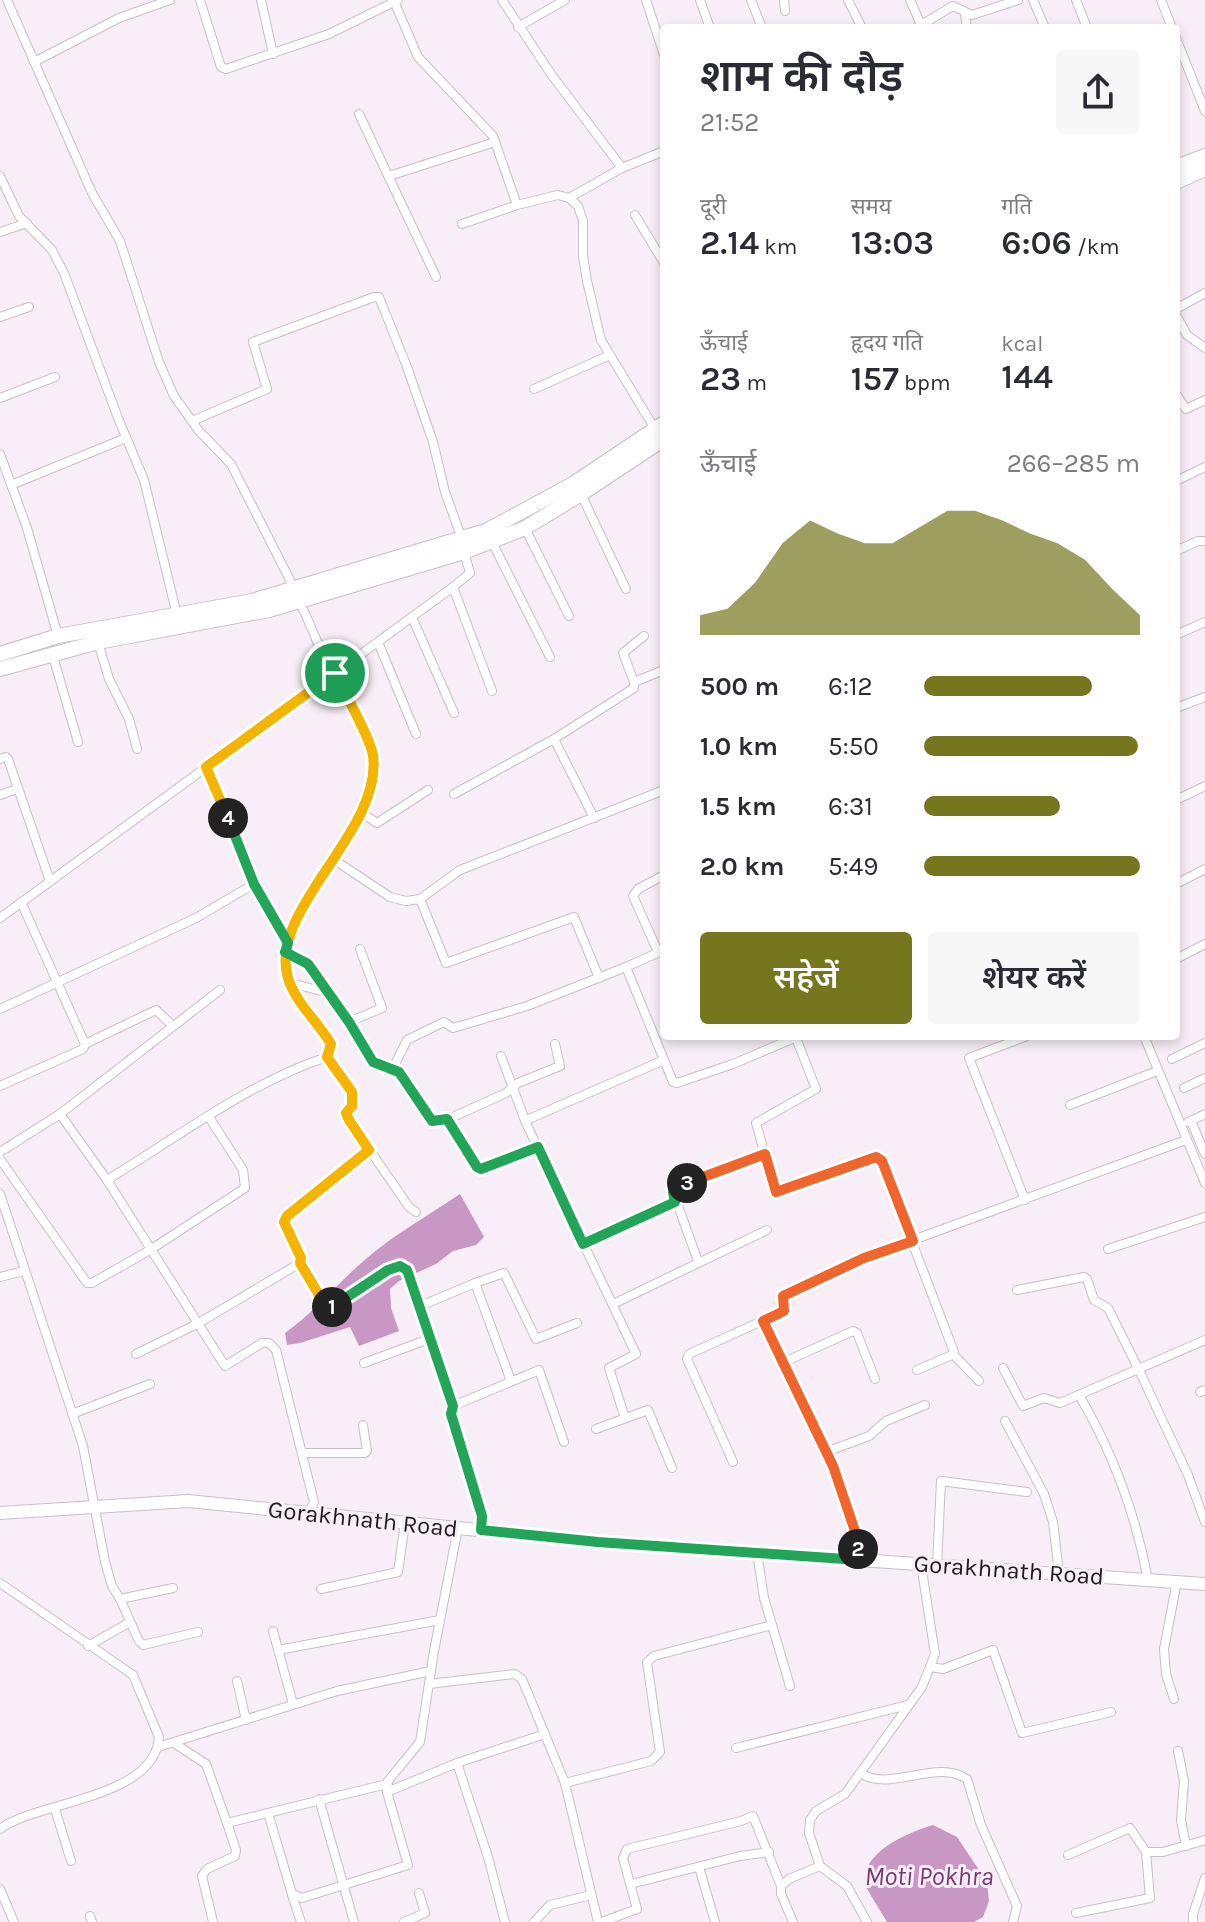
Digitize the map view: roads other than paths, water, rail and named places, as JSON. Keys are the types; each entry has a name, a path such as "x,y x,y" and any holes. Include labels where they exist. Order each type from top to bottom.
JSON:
{"main road":[{"path":"1180,165 1205,156"},
{"path":"1180,180 1205,169"},
{"path":"0,654 58,636 297,595 463,545 492,542 525,528 581,494 660,431"},
{"path":"463,545 528,511 660,431"},
{"path":"0,669 52,652 269,610 297,595"},
{"name":"Gorakhnath Road","path":"0,1511 188,1501 757,1553 1205,1584"}],"street":[{"path":"7,0 92,193 120,241 159,362 174,396 231,464 373,753 373,778 362,813 294,926 287,948"},
{"path":"34,62 119,18 170,0"},
{"path":"200,0 223,69 329,34 396,1 418,57 488,129 517,205"},
{"path":"261,0 273,54"},
{"path":"502,0 518,27 622,168"},
{"path":"518,27 565,0"},
{"path":"646,0 660,43"},
{"path":"700,0 709,24"},
{"path":"751,0 760,24"},
{"path":"784,0 785,11"},
{"path":"848,0 860,24"},
{"path":"910,0 917,24"},
{"path":"965,14 972,15 1018,0"},
{"path":"1033,0 1043,24"},
{"path":"1076,0 1085,24"},
{"path":"1161,0 1170,24"},
{"path":"921,24 948,4 959,7 965,14 966,24"},
{"path":"1180,48 1205,111"},
{"path":"359,114 436,277"},
{"path":"389,176 495,142"},
{"path":"569,198 622,168 660,153"},
{"path":"0,176 19,216 52,250 64,273 144,480 177,615"},
{"path":"462,224 558,195 569,198 581,213 587,281 598,330 610,355 660,429"},
{"path":"635,215 660,256"},
{"path":"0,232 27,223"},
{"path":"1180,309 1205,293"},
{"path":"0,918 470,573 433,442 379,297 253,342 267,389 192,421"},
{"path":"0,317 29,307"},
{"path":"1180,320 1187,335 1205,348"},
{"path":"534,389 610,355"},
{"path":"0,398 55,377"},
{"path":"1180,400 1186,409 1205,400"},
{"path":"11,485 126,438"},
{"path":"0,454 27,528 58,636"},
{"path":"1180,479 1205,467"},
{"path":"581,494 626,589"},
{"path":"525,528 569,616"},
{"path":"1180,549 1205,541"},
{"path":"492,542 550,657"},
{"path":"453,587 492,691"},
{"path":"412,617 454,713"},
{"path":"1180,633 1205,622"},
{"path":"454,794 554,739 634,688 623,653 644,636"},
{"path":"98,642 109,679 129,719 137,749"},
{"path":"378,642 416,734"},
{"path":"52,652 78,742"},
{"path":"634,682 660,672"},
{"path":"1180,706 1205,697"},
{"path":"554,739 594,818"},
{"path":"0,759 8,759 50,881"},
{"path":"206,767 254,884 287,948 291,983 331,1044 327,1057"},
{"path":"1180,798 1205,786"},
{"path":"0,795 17,789"},
{"path":"362,813 377,823 428,790"},
{"path":"333,859 390,897 406,901 420,899 460,870 660,792"},
{"path":"1180,882 1205,869"},
{"path":"660,877 638,889 633,896 660,949"},
{"path":"0,1009 196,918 254,884"},
{"path":"420,899 446,963 574,917 599,978"},
{"path":"21,902 85,1044"},
{"path":"1180,957 1205,944"},
{"path":"287,948 308,964 373,1062 399,1072 434,1121 447,1119 560,1066 555,1044"},
{"path":"349,1022 382,1008 360,949"},
{"path":"393,1068 407,1040 444,1022 453,1028 527,1006 660,951"},
{"path":"626,967 673,1082 733,1064 791,1040"},
{"path":"291,983 329,993"},
{"path":"0,1152 60,1114 220,990"},
{"path":"0,1086 83,1049 85,1044 156,1010 173,1026"},
{"path":"799,1040 816,1089 756,1122 776,1192 880,1158 953,1354 979,1381"},
{"path":"1016,1040 969,1058 1025,1200"},
{"path":"1145,1040 1205,1183"},
{"path":"1172,1059 1205,1043"},
{"path":"501,1056 526,1123 636,1354 609,1367 625,1418"},
{"path":"107,1180 249,1092 327,1057"},
{"path":"327,1057 352,1092 352,1106 346,1113 349,1120 409,1207 416,1212"},
{"path":"526,1123 664,1060"},
{"path":"1070,1105 1157,1071"},
{"path":"1184,1088 1205,1078"},
{"path":"60,1114 107,1180 227,1367 262,1343 269,1343 276,1350 314,1502 309,1513"},
{"path":"1180,1125 1205,1114"},
{"path":"0,1159 87,1283 92,1283 150,1250 245,1188 243,1170 209,1117"},
{"path":"447,1119 479,1169 538,1147"},
{"path":"1191,1121 1204,1151"},
{"path":"733,1462 686,1356 784,1311 783,1296 864,1258 1186,1140"},
{"path":"369,1150 287,1216 284,1222 301,1258 300,1263 325,1305 332,1307 375,1277 400,1266 407,1270 453,1406 451,1414 482,1516 481,1530"},
{"path":"698,1261 673,1192 681,1186 765,1154"},
{"path":"0,1194 83,1446 112,1586 143,1645 198,1632"},
{"path":"583,1244 675,1202"},
{"path":"1108,1249 1205,1217"},
{"path":"613,1304 767,1230"},
{"path":"136,1354 197,1324 300,1263"},
{"path":"0,1277 24,1271"},
{"path":"420,1306 504,1273 536,1339 577,1323"},
{"path":"1017,1290 1086,1277 1094,1300 1108,1308 1138,1368 1202,1504 1205,1522"},
{"path":"475,1283 511,1381"},
{"path":"763,1321 833,1466 857,1537 859,1560"},
{"path":"782,1363 853,1331 857,1333 875,1379"},
{"path":"364,1363 429,1339"},
{"path":"1003,1368 1024,1407 1044,1398 1057,1404 1205,1340"},
{"path":"917,1370 953,1354"},
{"path":"453,1406 539,1370 564,1442"},
{"path":"72,1414 150,1384"},
{"path":"1079,1395 1100,1431 1118,1477 1148,1580"},
{"path":"826,1452 869,1436 886,1421 925,1405"},
{"path":"596,1429 649,1411 672,1468"},
{"path":"1005,1421 1044,1494 1053,1522 1059,1573"},
{"path":"303,1453 365,1453 363,1425"},
{"path":"937,1565 941,1481 1027,1492"},
{"path":"321,1589 398,1572 405,1523"},
{"path":"387,1788 420,1742 458,1528"},
{"path":"757,1553 764,1598 790,1686"},
{"path":"867,1922 847,1886 820,1866 809,1833 810,1820 816,1811 845,1794 922,1687 935,1654 921,1564"},
{"path":"1174,1699 1166,1674 1164,1649 1177,1581"},
{"path":"0,1583 88,1646 126,1669 138,1681 159,1737 158,1747 149,1761 112,1788 9,1822 0,1829"},
{"path":"120,1599 173,1588"},
{"path":"278,1650 440,1620"},
{"path":"88,1646 130,1622"},
{"path":"565,1783 651,1761 660,1752 647,1662 654,1656 772,1625"},
{"path":"273,1631 293,1704"},
{"path":"930,1667 943,1669 993,1650 1022,1733 1111,1712"},
{"path":"158,1747 337,1691 431,1671"},
{"path":"429,1684 519,1675 565,1783 600,1922 636,1911 637,1900 623,1858 627,1849 753,1816 793,1922"},
{"path":"237,1681 246,1720"},
{"path":"736,1748 909,1705"},
{"path":"227,1823 319,1799 387,1788 545,1734"},
{"path":"174,1743 206,1764 236,1850 235,1856 207,1869 202,1876 213,1922"},
{"path":"1178,1751 1184,1781 1181,1820 1186,1846"},
{"path":"457,1763 488,1857 505,1922"},
{"path":"860,1773 875,1780 936,1773 963,1775 967,1779 981,1825 1017,1906 1013,1922"},
{"path":"292,1894 300,1898 408,1865 387,1788"},
{"path":"319,1799 354,1922"},
{"path":"55,1809 71,1861"},
{"path":"268,1813 301,1922"},
{"path":"1068,1855 1130,1828 1146,1852 1150,1898 1076,1913"},
{"path":"1146,1852 1163,1852 1205,1840"},
{"path":"631,1884 740,1856 769,1852"},
{"path":"781,1886 789,1879 820,1866"},
{"path":"699,1867 715,1922"},
{"path":"1193,1922 1205,1878"},
{"path":"0,1889 14,1922"},
{"path":"404,1922 425,1913 419,1893"},
{"path":"534,1922 550,1905 591,1895"}],"water":[{"path":"460,1194 484,1237 476,1245 453,1251 390,1289 391,1308 399,1331 359,1346 350,1327 287,1345 285,1333 356,1267"},
{"name":"Moti Pokhra","path":"933,1825 957,1837 987,1882 989,1901 983,1917 974,1922 887,1922 864,1884 867,1868 888,1845"}]}
